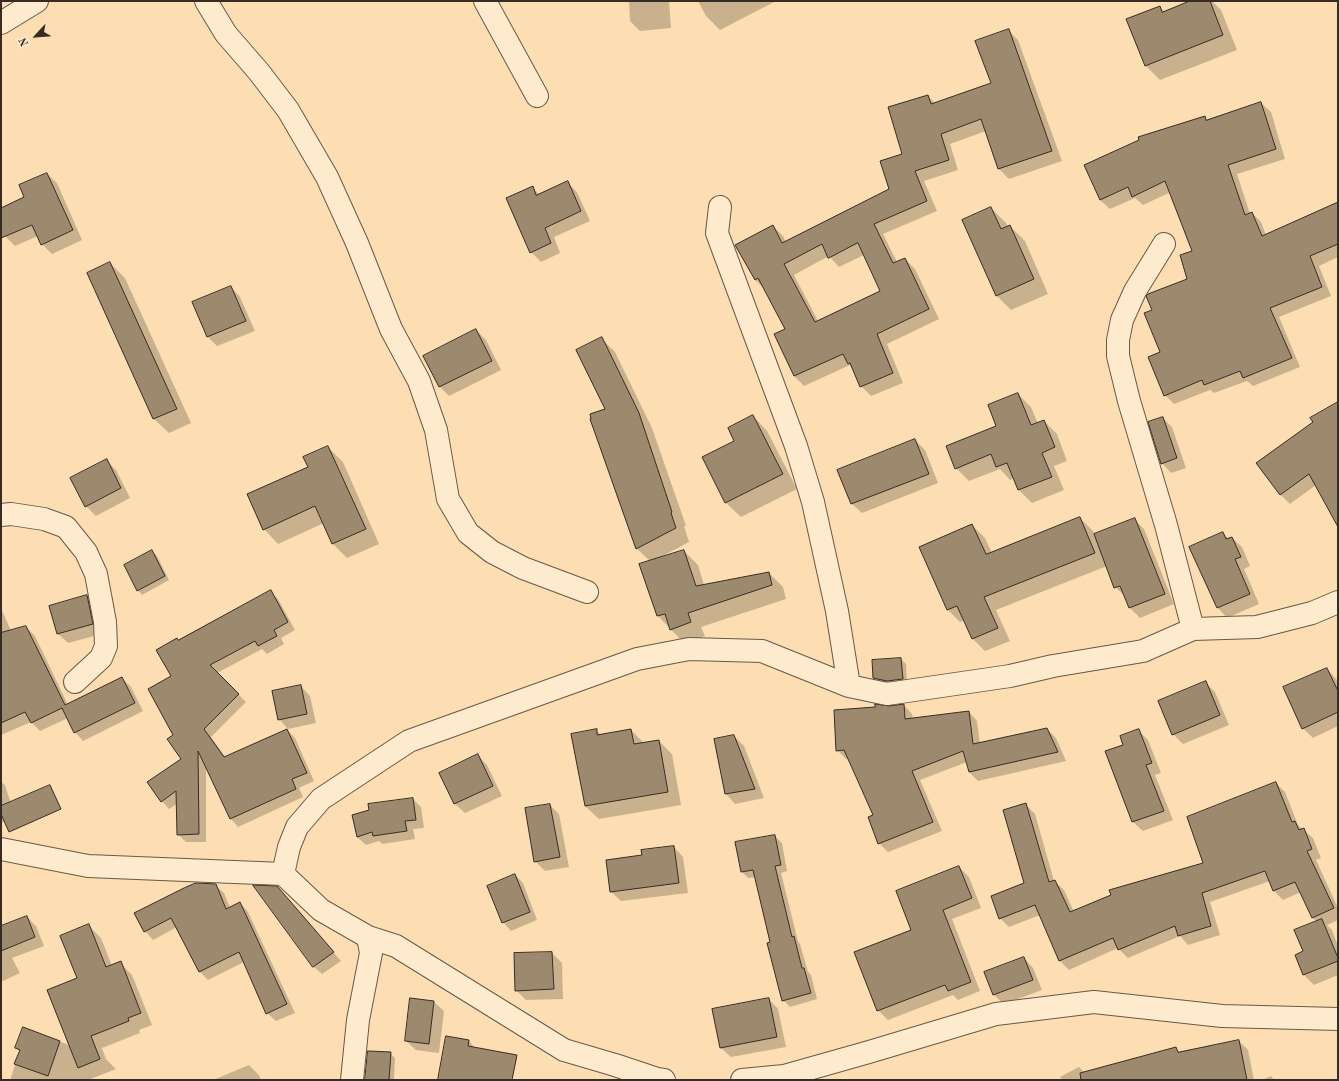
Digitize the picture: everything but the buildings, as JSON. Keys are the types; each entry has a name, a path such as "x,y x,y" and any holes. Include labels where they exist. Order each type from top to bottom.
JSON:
{"street":[{"path":"1,23 37,1"},
{"path":"206,1 226,34 288,110 327,177 357,243 391,329 419,381 436,430 448,500 468,532 492,552 523,568 587,592"},
{"path":"485,1 537,96"},
{"path":"720,207 717,233 796,446 813,502 836,611 849,686"},
{"path":"1164,244 1135,291 1122,320 1118,340 1118,356 1129,401 1166,525 1193,629"},
{"path":"1,515 11,514 44,519 66,527 86,552 96,574 105,622 106,646 101,658 75,682"},
{"path":"283,874 289,847 297,827 321,798 409,741 638,659 689,649 762,651 849,686 887,694 1010,676 1053,666 1142,650 1193,629 1257,628 1312,613 1338,602"},
{"path":"1,850 88,866 283,874 322,910 368,937 396,946 564,1050 659,1080"},
{"path":"352,1080 358,1020 371,953 368,937"},
{"path":"742,1080 784,1076 996,1014 1094,1002 1222,1016 1338,1019"}]}
